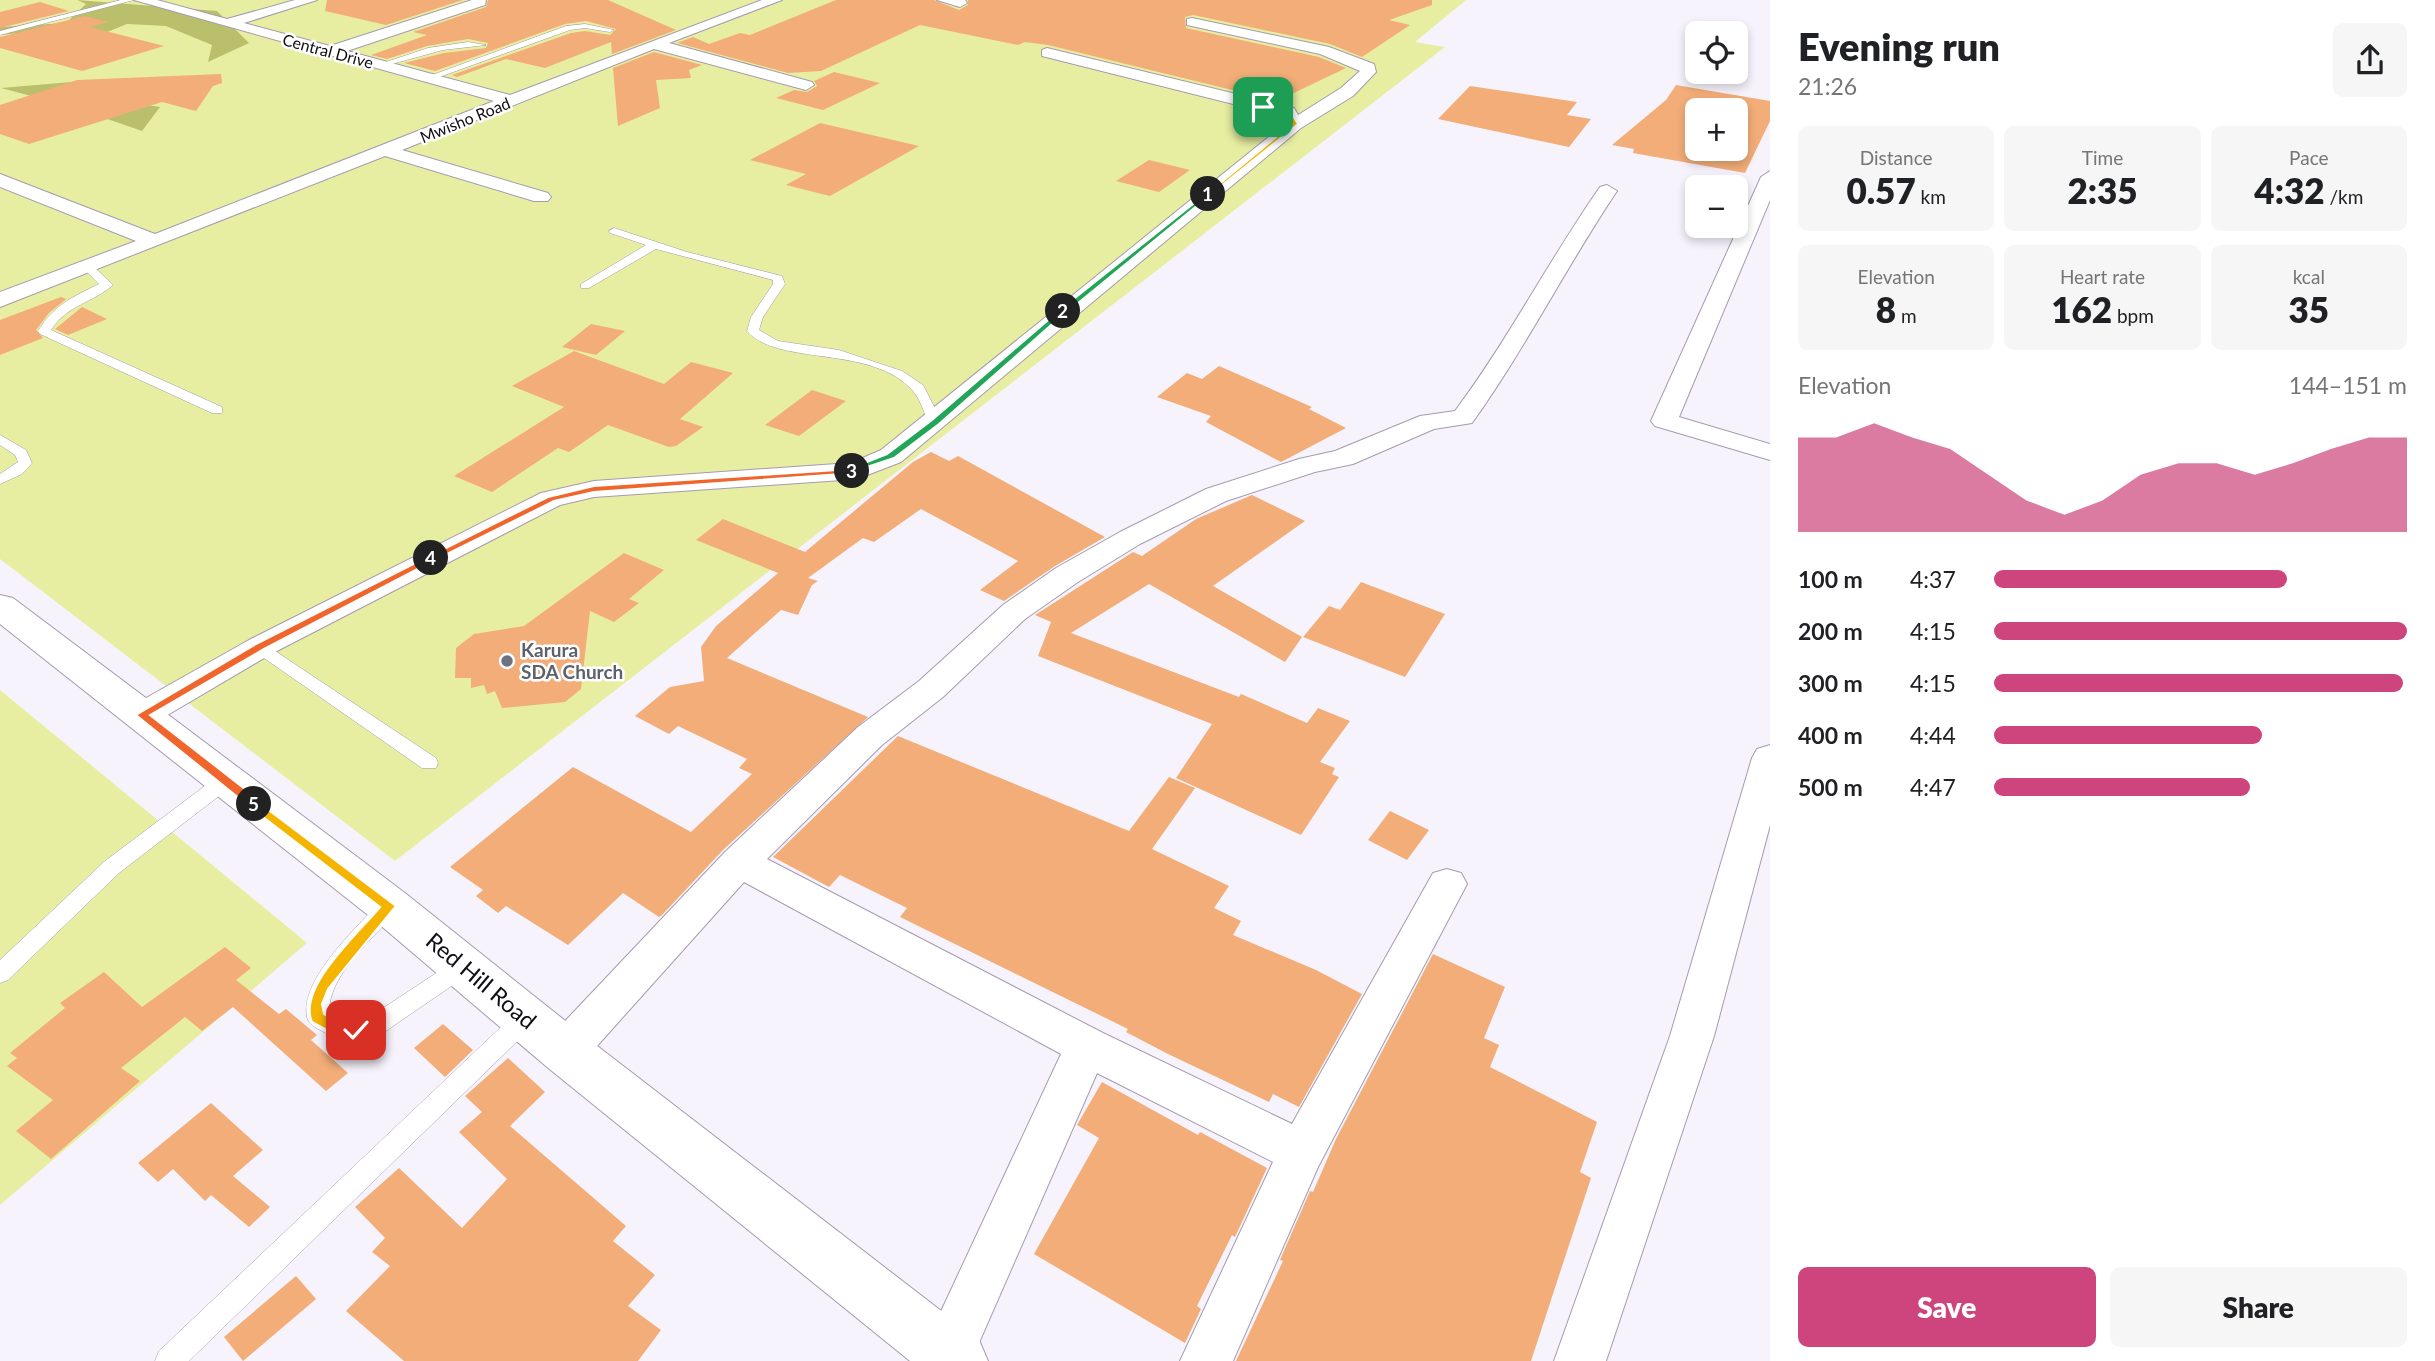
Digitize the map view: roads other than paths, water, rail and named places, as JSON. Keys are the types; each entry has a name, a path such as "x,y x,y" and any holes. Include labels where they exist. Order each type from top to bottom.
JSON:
{"street":[{"name":"Central Drive","path":"141,0 514,101"},
{"path":"227,23 310,0"},
{"name":"Mwisho Road","path":"0,300 387,151 653,44 775,0"},
{"path":"331,51 481,2"},
{"path":"142,715 260,646 551,499 594,489 857,471 891,456 936,422 1068,308 1295,124 1347,92 1368,72 1367,67 1324,50 1192,22"},
{"path":"653,44 806,85"},
{"path":"1046,52 1288,112 1295,124"},
{"path":"387,151 541,197"},
{"path":"1770,177 1664,421 1770,452"},
{"path":"0,180 155,241"},
{"path":"565,1051 739,862 870,736 931,689 1014,612 1067,575 1130,538 1216,495 1309,465 1343,458 1429,422 1462,418 1490,381 1571,244 1607,191"},
{"name":"Red Hill Road","path":"0,606 389,906 565,1051 953,1357"},
{"path":"1580,1361 1692,1036 1770,758"},
{"path":"739,862 1088,1047 1301,1152"},
{"path":"1206,1361 1301,1152 1447,884"},
{"path":"953,1357 1064,1093 1088,1047"}],"lane":[{"path":"0,33 130,0"},
{"path":"428,78 569,28 586,26 610,30"},
{"path":"381,65 441,46 482,45"},
{"path":"614,231 655,245 778,278 779,284 757,317 753,331 761,339 780,347 831,351 901,375 918,389 936,422"},
{"path":"585,286 655,245"},
{"path":"88,267 107,285 70,303 55,314 44,331 217,410"},
{"path":"0,439 21,453 24,463 18,471 0,480"},
{"path":"260,646 429,764"},
{"path":"0,974 112,867 225,781"},
{"path":"389,906 322,986 315,1004 318,1017 334,1027 372,1028 464,966"},
{"path":"169,1361 526,1018"}],"place":[{"name":"Karura SDA Church","path":"507,661"}]}
